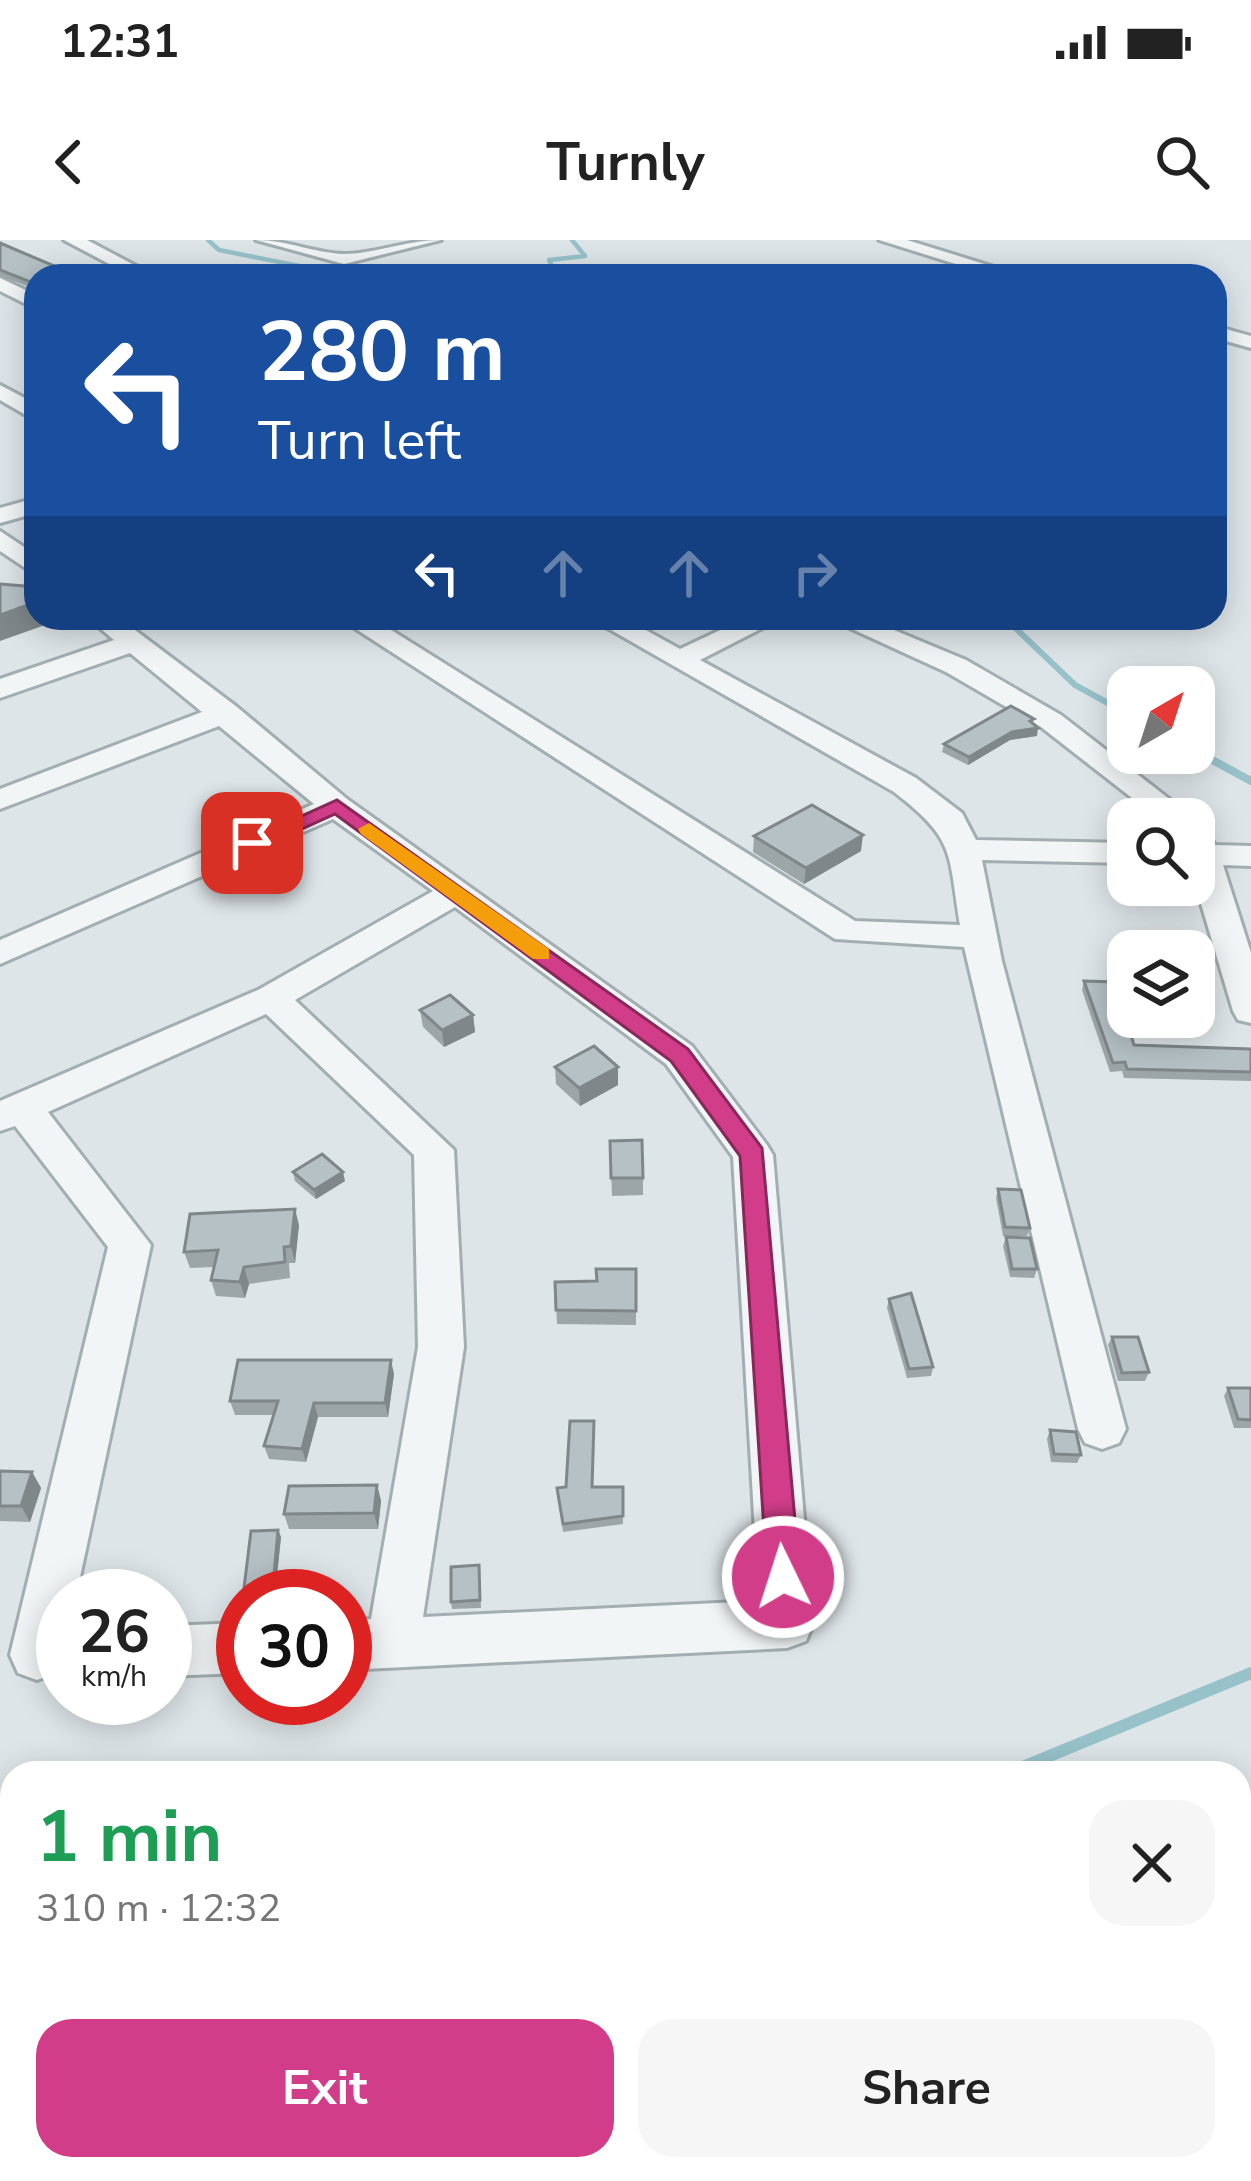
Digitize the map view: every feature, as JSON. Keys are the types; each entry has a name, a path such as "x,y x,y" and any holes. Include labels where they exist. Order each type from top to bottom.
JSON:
{"street":[{"path":"73,240 122,264"},
{"path":"265,240 344,259 432,240"},
{"path":"888,240 972,264"},
{"path":"0,539 24,558"},
{"path":"118,630 337,806 680,1055 753,1155 787,1624 372,1644"},
{"path":"372,630 847,931 979,937"},
{"path":"626,630 933,802 951,820 964,850 979,937 1102,1429"},
{"path":"680,659 742,630"},
{"path":"870,630 956,666 1051,721 1152,798"},
{"path":"0,689 134,642"},
{"path":"0,800 227,713"},
{"path":"0,953 337,806"},
{"path":"964,850 1107,853"},
{"path":"1215,851 1251,856"},
{"path":"33,1654 130,1245 11,1112 272,998 456,892"},
{"path":"1215,903 1251,1011"},
{"path":"272,998 434,1150 441,1347 393,1643"}],"building":[{"path":"0,243 49,264 24,264 24,279 0,270"},
{"path":"0,584 24,586 24,606 0,615"},
{"path":"1011,706 1034,719 1030,721 1038,728 1012,732 969,757 944,744"},
{"path":"812,805 863,835 806,868 754,836"},
{"path":"1084,981 1107,982 1107,1038 1132,1038 1134,1045 1251,1049 1251,1072 1127,1069 1125,1062 1113,1063"},
{"path":"450,995 473,1015 442,1030 420,1010"},
{"path":"594,1046 618,1067 579,1088 555,1067"},
{"path":"642,1140 643,1178 611,1178 610,1141"},
{"path":"322,1154 343,1172 314,1190 293,1172"},
{"path":"998,1189 1021,1190 1030,1228 1005,1227"},
{"path":"295,1209 291,1246 284,1247 285,1262 244,1267 240,1282 211,1280 218,1250 184,1252 190,1214"},
{"path":"1006,1237 1030,1238 1037,1269 1012,1269"},
{"path":"596,1269 636,1269 636,1311 556,1310 555,1282 597,1281"},
{"path":"911,1293 933,1367 909,1369 889,1299"},
{"path":"1112,1337 1138,1337 1149,1372 1122,1373"},
{"path":"238,1360 391,1360 385,1403 314,1403 302,1449 264,1446 278,1401 230,1401"},
{"path":"1228,1388 1251,1388 1251,1420 1238,1419"},
{"path":"570,1421 594,1421 592,1487 623,1487 623,1516 563,1524 557,1488 566,1487"},
{"path":"1050,1430 1076,1432 1081,1455 1054,1454"},
{"path":"0,1471 32,1472 21,1506 0,1506"},
{"path":"377,1485 374,1513 284,1514 289,1486"},
{"path":"278,1530 275,1569 246,1569 251,1531"},
{"path":"479,1565 480,1600 451,1602 451,1567"}],"waterway":[{"path":"208,240 219,250 290,264"},
{"path":"551,264 549,260 585,256 572,240"},
{"path":"1018,630 1075,685 1107,703"},
{"path":"1215,761 1251,781"},
{"path":"1037,1761 1251,1673"}],"slow traffic":[{"path":"369,829 541,954"}],"route":[{"path":"252,843 337,806 680,1055 753,1155 783,1577"}]}
